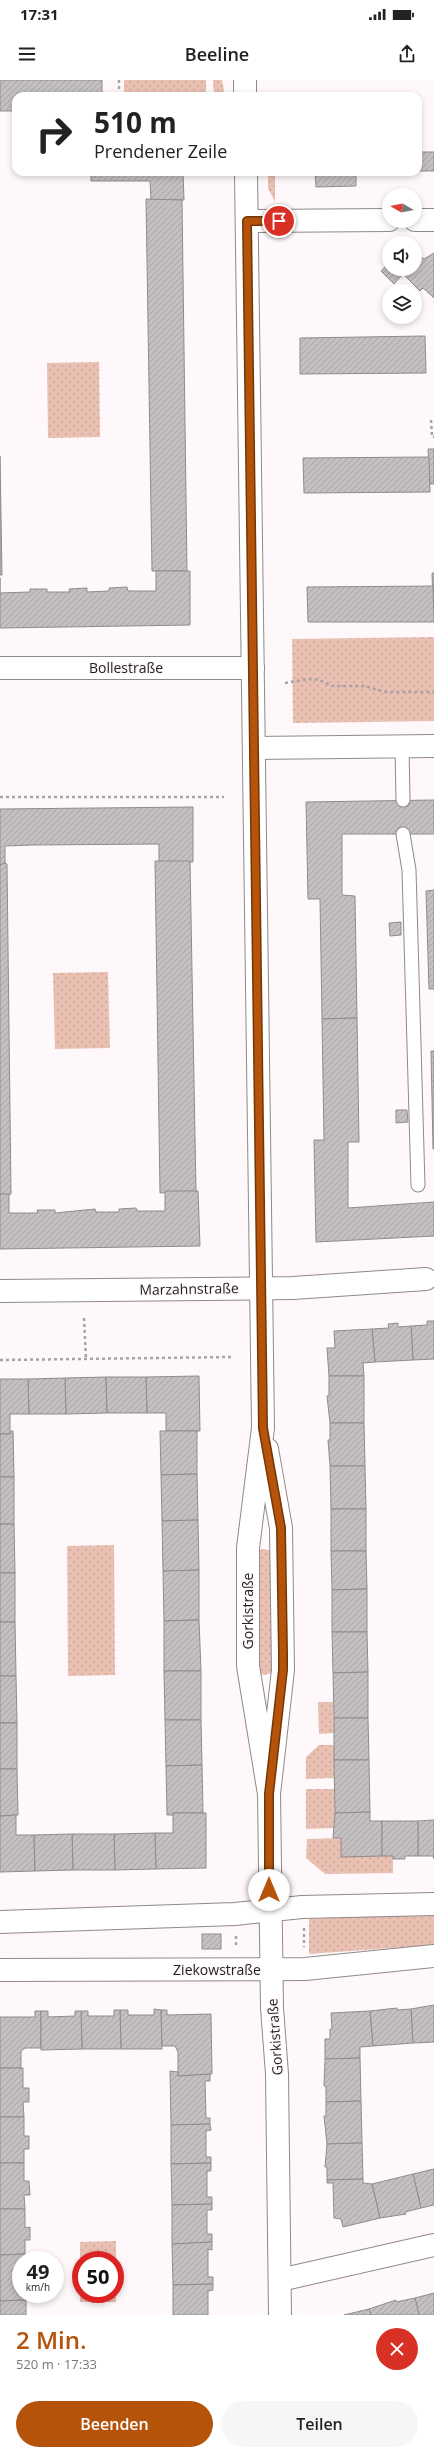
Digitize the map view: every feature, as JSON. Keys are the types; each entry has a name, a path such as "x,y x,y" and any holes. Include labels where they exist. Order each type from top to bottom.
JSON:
{"main road":[{"path":"245,80 245,92"},
{"name":"Gorkistraße","path":"246,176 263,1428 248,1548 248,1666 269,1794"},
{"path":"247,221 382,220"},
{"path":"422,220 434,220"},
{"name":"Bollestraße","path":"0,668 253,668"},
{"path":"254,748 434,746"},
{"name":"Marzahnstraße","path":"0,1292 293,1288 426,1279"},
{"name":"Gorkistraße","path":"263,1428 281,1528 283,1670 269,1794 269,1910 271,1969 278,2074 280,2315"},
{"path":"0,1922 235,1914 269,1910 434,1904"},
{"name":"Ziekowstraße","path":"0,1970 305,1969 434,1956"},
{"path":"280,2280 434,2246"}],"lane":[{"path":"402,746 403,800"},
{"path":"403,834 409,870 418,1185"}],"path":[{"path":"119,80 120,92"},
{"path":"431,420 432,437 434,437"},
{"path":"285,683 308,679 320,680 332,686 365,686 384,692 434,692"},
{"path":"0,797 224,797"},
{"path":"84,1318 86,1359"},
{"path":"0,1360 231,1357"},
{"path":"304,1926 304,1954"},
{"path":"236,1935 236,1948"}],"shaded area":[{"path":"124,80 206,80 206,92 124,92"},
{"path":"213,80 222,80 224,92 214,92"},
{"path":"268,176 275,176 275,202 268,188"},
{"path":"99,362 100,437 48,438 47,363"},
{"path":"434,637 434,721 293,723 292,639"},
{"path":"108,972 110,1048 55,1049 53,973"},
{"path":"114,1545 115,1675 68,1676 67,1546"},
{"path":"263,1549 274,1551 272,1673 264,1675 259,1673 257,1551"},
{"path":"318,1702 333,1702 334,1733 319,1734"},
{"path":"319,1745 334,1745 334,1778 306,1779 306,1757"},
{"path":"306,1789 334,1789 335,1828 306,1829"},
{"path":"341,1838 341,1856 393,1856 393,1873 325,1874 306,1858 307,1839"},
{"path":"434,1913 434,1945 309,1954 309,1919"},
{"path":"116,2241 116,2251 80,2251 80,2242"}],"building":[{"path":"0,80 102,80 102,92 12,92 12,111 0,111"},
{"path":"422,152 434,152 434,171 422,171"},
{"path":"91,176 183,176 184,200 151,200 150,181 91,181"},
{"path":"315,176 356,176 356,186 316,187"},
{"path":"146,199 182,200 187,571 152,571"},
{"path":"434,253 434,298 423,288 422,289 422,284 413,284 405,276 422,276 422,258 424,259"},
{"path":"386,276 401,276 394,284"},
{"path":"425,336 426,373 300,374 300,338"},
{"path":"428,449 434,449 434,484 430,484"},
{"path":"0,456 2,575 0,575"},
{"path":"429,457 430,492 304,493 303,458"},
{"path":"156,571 190,571 190,625 0,628 0,593 30,592 30,589 47,589 47,592 70,592 69,589 87,588 87,592 109,591 109,588 127,587 128,591 156,591"},
{"path":"432,573 434,573 434,607 433,607"},
{"path":"433,586 434,622 308,622 307,587"},
{"path":"434,800 434,834 342,834 342,895 355,896 357,1018 322,1019 320,899 308,899 306,802"},
{"path":"193,807 193,862 159,862 159,844 33,845 5,846 5,865 0,865 0,809"},
{"path":"155,861 190,861 196,1191 160,1193"},
{"path":"5,863 7,864 11,1194 9,1195 0,1194 0,865"},
{"path":"434,890 434,989 429,989 426,891"},
{"path":"401,922 401,935 390,936 389,923"},
{"path":"357,1018 359,1142 348,1142 348,1208 434,1202 434,1236 316,1242 314,1140 324,1140 322,1019"},
{"path":"431,1051 434,1051 434,1149 433,1149"},
{"path":"396,1110 407,1110 408,1122 396,1123"},
{"path":"165,1191 198,1191 200,1246 0,1249 0,1194 9,1194 9,1213 38,1213 37,1210 55,1210 55,1213 95,1209 96,1212 119,1212 119,1209 136,1208 137,1211 165,1211"},
{"path":"427,1321 434,1321 434,1359 413,1360 411,1326 427,1325"},
{"path":"398,1323 398,1327 411,1326 413,1360 375,1362 372,1329 389,1328 388,1324"},
{"path":"372,1329 375,1362 363,1363 364,1376 329,1376 327,1348 335,1348 334,1331"},
{"path":"199,1376 200,1431 166,1431 166,1413 147,1413 146,1377"},
{"path":"329,1376 364,1376 364,1423 330,1423 327,1396 329,1396"},
{"path":"106,1377 107,1413 66,1414 65,1378"},
{"path":"106,1377 146,1377 147,1413 107,1413"},
{"path":"65,1378 66,1414 29,1414 28,1379"},
{"path":"0,1379 28,1379 29,1414 10,1414 10,1434 0,1434"},
{"path":"330,1423 364,1423 365,1466 330,1466 328,1440 330,1440"},
{"path":"11,1431 13,1431 14,1477 0,1477 0,1434 10,1434"},
{"path":"160,1431 197,1431 197,1474 161,1475"},
{"path":"330,1466 365,1466 366,1509 331,1509"},
{"path":"197,1474 198,1520 162,1521 161,1475"},
{"path":"0,1477 14,1477 14,1524 0,1524"},
{"path":"331,1509 366,1509 366,1551 331,1551"},
{"path":"198,1520 199,1570 163,1571 162,1521"},
{"path":"0,1524 14,1524 15,1573 0,1573"},
{"path":"331,1551 366,1551 367,1589 332,1590"},
{"path":"199,1570 199,1620 164,1621 163,1571"},
{"path":"0,1573 15,1573 15,1622 0,1622"},
{"path":"367,1589 367,1632 332,1632 332,1590"},
{"path":"199,1620 201,1671 164,1671 164,1621"},
{"path":"0,1622 15,1622 16,1676 0,1676"},
{"path":"332,1632 367,1632 368,1672 333,1673"},
{"path":"164,1671 201,1671 201,1720 165,1720"},
{"path":"368,1672 368,1718 334,1718 333,1673"},
{"path":"0,1676 16,1676 17,1723 0,1723"},
{"path":"334,1718 368,1718 369,1760 334,1760"},
{"path":"165,1720 201,1720 202,1765 166,1766"},
{"path":"0,1723 17,1723 17,1769 0,1769"},
{"path":"334,1760 369,1760 370,1812 335,1813"},
{"path":"202,1765 203,1813 173,1813 173,1815 167,1815 166,1766"},
{"path":"0,1769 17,1769 18,1815 0,1816"},
{"path":"370,1812 370,1821 382,1821 382,1856 341,1857 341,1838 333,1838 335,1813"},
{"path":"173,1813 206,1813 206,1868 156,1869 155,1833 173,1833"},
{"path":"16,1815 16,1835 34,1835 35,1871 0,1872 0,1816"},
{"path":"434,1820 434,1859 433,1856 418,1856 418,1821"},
{"path":"382,1821 418,1821 418,1856 405,1856 405,1859 393,1859 393,1856 382,1856"},
{"path":"155,1833 156,1869 115,1870 114,1834"},
{"path":"72,1834 114,1834 115,1870 73,1870"},
{"path":"72,1834 73,1870 35,1871 34,1835"},
{"path":"202,1934 221,1934 221,1949 202,1949"},
{"path":"434,2005 434,2042 413,2043 411,2009"},
{"path":"397,2008 397,2010 411,2009 413,2043 373,2046 370,2011"},
{"path":"154,2009 161,2010 162,2049 121,2049 120,2010 128,2010 128,2015 154,2015"},
{"path":"114,2010 120,2010 121,2049 82,2049 81,2011 88,2011 88,2016 114,2016"},
{"path":"161,2010 167,2010 167,2015 211,2014 212,2074 178,2076 178,2052 175,2046 162,2046"},
{"path":"35,2011 41,2011 41,2048 25,2048 21,2051 21,2068 0,2068 0,2017 35,2017"},
{"path":"41,2011 48,2011 48,2017 75,2016 75,2011 81,2011 82,2049 41,2050"},
{"path":"370,2011 373,2046 360,2047 360,2058 325,2059 325,2039 330,2039 330,2029 332,2029 331,2013"},
{"path":"360,2058 361,2101 326,2102 326,2086 324,2086 325,2059"},
{"path":"0,2068 23,2068 23,2088 29,2088 29,2102 23,2102 24,2117 0,2117"},
{"path":"170,2071 178,2072 178,2076 210,2074 210,2081 205,2081 206,2118 210,2118 210,2124 171,2125"},
{"path":"361,2101 362,2143 327,2144 324,2116 326,2116 326,2102"},
{"path":"0,2117 24,2117 24,2136 29,2136 29,2149 24,2149 24,2163 0,2163"},
{"path":"210,2124 211,2130 206,2131 206,2157 211,2157 211,2163 171,2164 171,2125"},
{"path":"362,2143 363,2179 327,2180 327,2167 325,2167 327,2144"},
{"path":"0,2163 24,2163 24,2181 29,2181 30,2195 24,2195 25,2209 0,2209"},
{"path":"211,2163 211,2171 207,2171 207,2197 212,2197 212,2204 172,2205 171,2164"},
{"path":"434,2169 434,2205 421,2208 413,2174"},
{"path":"413,2174 421,2208 405,2212 406,2214 380,2218 372,2184"},
{"path":"363,2179 363,2183 372,2184 380,2218 343,2227 341,2219 334,2218 333,2183 327,2183 327,2180"},
{"path":"212,2204 212,2210 207,2210 207,2234 212,2234 212,2242 172,2244 172,2205"},
{"path":"0,2209 25,2209 25,2228 30,2227 30,2240 25,2240 25,2251 12,2251 12,2255 0,2255"},
{"path":"212,2242 212,2250 208,2249 208,2277 213,2277 213,2284 173,2285 172,2244"},
{"path":"0,2255 12,2255 12,2301 0,2301"},
{"path":"213,2284 213,2290 208,2291 208,2315 173,2315 173,2285"},
{"path":"434,2293 434,2315 419,2315 415,2298"},
{"path":"415,2298 419,2315 371,2315 369,2309 396,2300 396,2302"},
{"path":"0,2301 12,2301 12,2303 26,2303 26,2315 0,2315"},
{"path":"369,2309 371,2315 344,2315"}],"route":[{"path":"269,1890 269,1794 283,1670 283,1654 281,1528 263,1428 247,221 279,221"}]}
